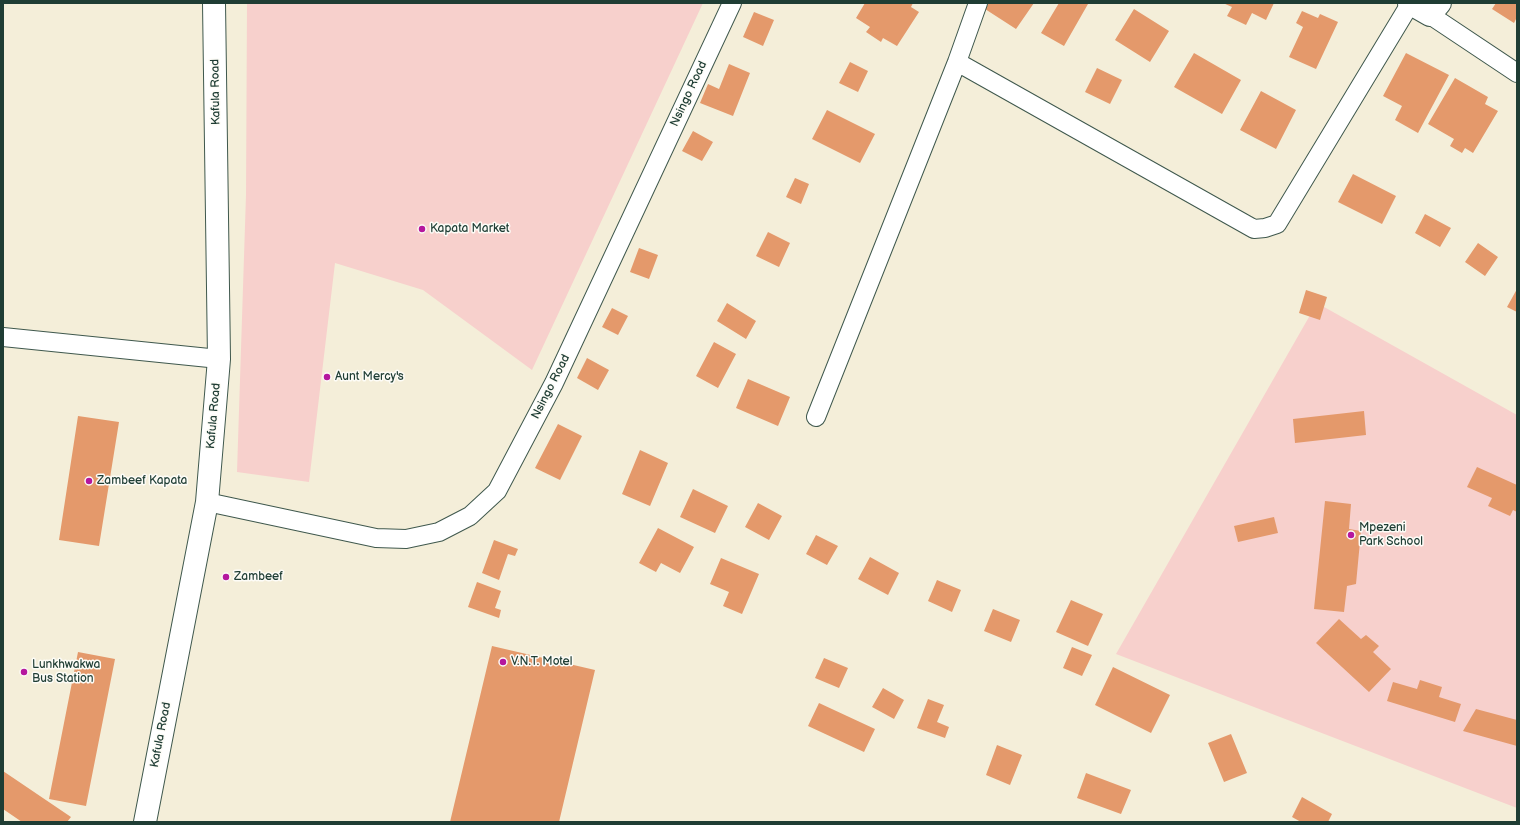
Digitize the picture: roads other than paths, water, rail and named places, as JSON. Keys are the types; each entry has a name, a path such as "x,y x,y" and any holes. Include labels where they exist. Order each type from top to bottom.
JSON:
{"street":[{"name":"Kafula Road","path":"145,822 207,502 219,359 214,3"},
{"name":"Nsingo Road","path":"207,502 376,538 406,539 439,532 470,516 497,491 554,383 732,3"},
{"path":"816,417 957,62 978,3"},
{"path":"957,62 1254,229 1265,228 1277,224 1410,3 1435,9 1517,73"},
{"path":"3,337 219,359"}],"place":[{"name":"Kapata Market","path":"422,229"},
{"name":"Aunt Mercy's","path":"327,377"},
{"name":"Zambeef Kapata","path":"89,481"},
{"name":"Mpezeni Park School","path":"1351,535"},
{"name":"Zambeef","path":"226,577"},
{"name":"V.N.T. Motel","path":"503,662"},
{"name":"Lunkhwakwa Bus Station","path":"24,672"}]}
